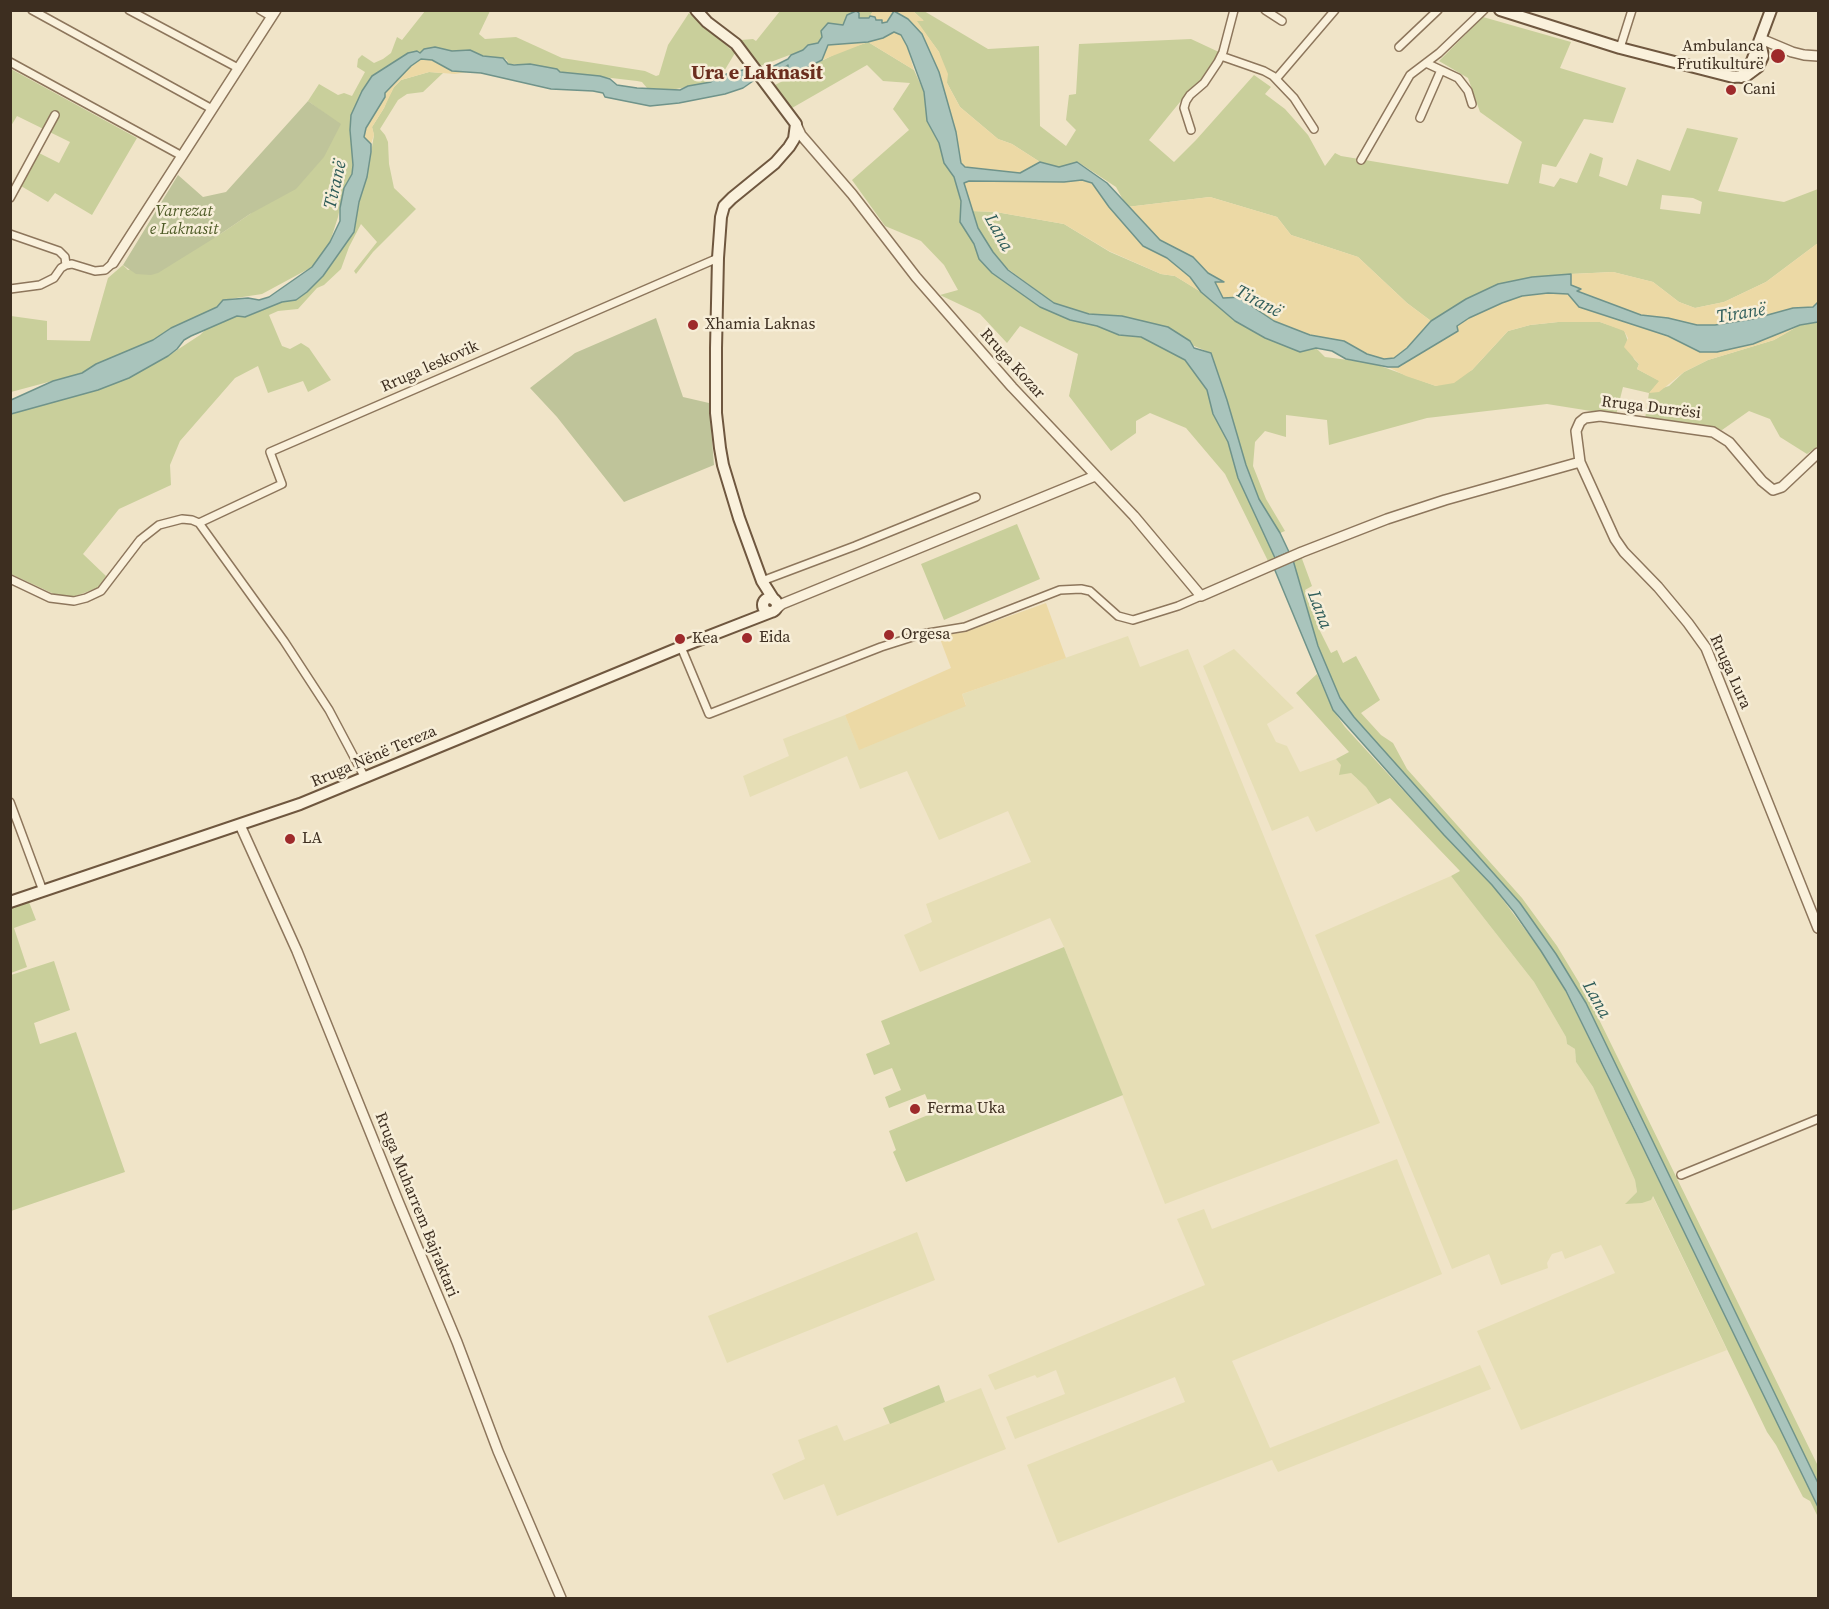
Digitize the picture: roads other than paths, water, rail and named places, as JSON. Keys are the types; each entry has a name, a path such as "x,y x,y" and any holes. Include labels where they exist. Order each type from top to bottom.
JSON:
{"main road":[{"path":"696,10 707,22 736,44 794,121 794,139 789,147 775,163 724,206 718,258 716,413 720,448 731,492 772,605"},
{"path":"1500,10 1620,48 1741,77 1752,73 1762,62 1761,40 1771,10"},
{"name":"Rruga Nënë Tereza","path":"10,902 300,804 744,622 772,605"}],"street":[{"path":"32,10 212,109"},
{"path":"129,10 238,68"},
{"path":"10,289 40,285 54,278 66,265 72,264 95,271 105,270 113,263 274,14 260,10"},
{"path":"1191,130 1184,108 1186,101 1210,75 1221,57 1234,10"},
{"path":"1265,10 1282,21"},
{"path":"1276,79 1335,10"},
{"path":"1399,47 1437,10"},
{"path":"1361,160 1410,75 1484,10"},
{"path":"1620,48 1632,10"},
{"path":"1761,40 1792,52 1818,56"},
{"path":"1221,57 1264,71 1276,79 1294,98 1314,129"},
{"path":"10,62 182,156"},
{"path":"1426,63 1458,78 1468,91 1472,104"},
{"path":"1420,118 1441,70"},
{"path":"10,198 55,115"},
{"name":"Rruga Kozar","path":"794,121 801,135 852,194 916,277 998,371 1134,516 1201,596"},
{"path":"789,147 797,143 809,145"},
{"path":"10,234 59,251 65,257 66,265"},
{"name":"Rruga leskovik","path":"199,523 282,484 270,452 718,258"},
{"name":"Rruga Durrësi","path":"1585,418 1600,416 1713,432 1729,442 1762,481 1773,490 1782,487 1818,453"},
{"name":"Rruga Lura","path":"1585,418 1580,422 1576,431 1580,462 1615,539 1629,558 1658,587 1706,648 1818,927"},
{"path":"681,646 709,714 881,647 922,634 965,627 1060,590 1090,591 1118,616 1133,620 1178,606 1291,557 1420,508 1580,462"},
{"path":"772,605 1095,476"},
{"path":"762,581 975,497"},
{"path":"12,583 63,601 86,598 101,591 140,540 159,525 182,519 199,523 284,641 329,710 364,776"},
{"path":"10,802 43,891"},
{"name":"Rruga Muharrem Bajraktari","path":"240,825 297,951 457,1342 498,1451 561,1599"},
{"path":"1681,1174 1818,1119"}],"water":[{"path":"856,11 859,13 859,18 875,17 876,20 882,20 882,23 887,22 894,11 908,19 922,34 939,72 956,132 961,163 965,167 1020,173 1040,162 1059,167 1077,162 1107,183 1160,240 1193,257 1208,273 1224,282 1215,282 1223,298 1243,297 1274,321 1310,335 1344,341 1367,354 1384,359 1394,358 1407,348 1431,321 1466,299 1498,284 1532,277 1571,274 1571,285 1581,289 1577,291 1641,315 1697,325 1715,325 1753,319 1793,308 1813,307 1818,302 1818,322 1800,325 1753,344 1717,352 1700,352 1668,336 1579,307 1568,294 1548,293 1522,296 1469,318 1457,326 1458,331 1398,367 1388,367 1346,359 1332,351 1316,348 1300,352 1265,338 1235,321 1201,292 1190,277 1167,258 1143,246 1109,207 1092,183 1082,180 1064,182 969,181 964,183 978,228 993,252 1008,270 1054,303 1089,314 1122,316 1168,327 1190,341 1194,348 1211,353 1259,499 1289,552 1275,558 1238,478 1228,442 1213,414 1207,390 1185,360 1141,337 1119,335 1097,326 1070,320 1040,307 992,273 979,259 974,244 960,222 961,201 954,177 944,163 939,143 927,121 924,92 901,35 894,32 868,42 828,45 822,60 796,73 788,72 788,65 769,78 764,71 788,59 808,45 818,43 822,37 821,31 828,23 843,25 847,15"},
{"path":"435,47 452,51 470,50 483,56 503,58 508,64 530,64 557,69 560,72 600,76 610,79 617,85 637,88 680,90 748,69 756,79 743,88 725,94 650,106 605,97 603,93 593,91 551,89 481,73 452,71 432,60 421,59 385,93 385,97 366,128 364,137 371,144 371,152 354,232 323,276 307,292 296,300 282,302 245,317 237,316 191,336 168,356 129,378 98,390 11,414 11,400 53,381 82,373 96,364 153,340 171,328 217,307 223,300 248,298 259,300 269,297 312,267 330,242 340,221 344,188 352,174 353,165 351,115 362,91 372,76 408,53 417,51 420,53 424,49"},
{"path":"1293,560 1318,646 1340,698 1354,717 1520,903 1556,954 1586,1003 1818,1483 1818,1507 1566,991 1514,912 1492,885 1444,835 1333,710 1274,568"}],"place":[{"name":"Ambulanca Frutikulturë","path":"1778,56"},
{"name":"Cani","path":"1731,90"},
{"name":"Xhamia Laknas","path":"693,325"},
{"name":"Orgesa","path":"889,635"},
{"name":"Eida","path":"747,638"},
{"name":"Kea","path":"680,639"},
{"name":"LA","path":"290,839"},
{"name":"Ferma Uka","path":"915,1109"}],"district":[{"name":"Ura e Laknasit","path":"757,74"}],"water label":[{"name":"Tiranë","path":"336,185"},
{"name":"Lana","path":"998,233"},
{"name":"Tiranë","path":"1258,302"},
{"name":"Tiranë","path":"1741,314"},
{"name":"Lana","path":"1319,610"},
{"name":"Lana","path":"1596,1000"}],"park label":[{"name":"Varrezat e Laknasit","path":"184,221"}]}
